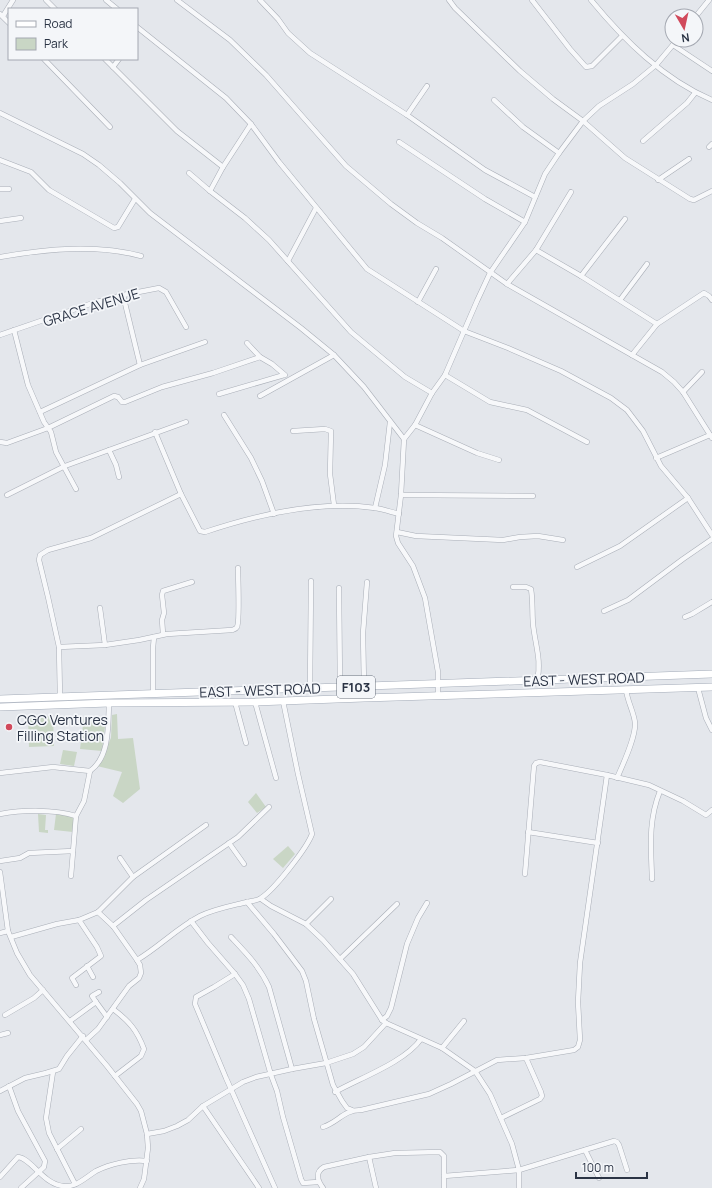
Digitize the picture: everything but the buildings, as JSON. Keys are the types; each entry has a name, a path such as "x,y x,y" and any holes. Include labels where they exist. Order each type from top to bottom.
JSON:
{"main road":[{"name":"EAST - WEST ROAD","path":"0,700 153,693 232,692 712,674"},
{"name":"EAST - WEST ROAD","path":"0,707 109,703 255,702 712,687"}],"street":[{"path":"1,15 13,0"},
{"path":"46,0 54,8"},
{"path":"106,0 116,8"},
{"path":"177,0 230,40 266,75 346,166 397,209 416,223 442,238 507,284 632,354 662,372 674,382 683,392 711,436 656,458"},
{"path":"260,0 288,34 310,53 407,115 471,161 504,182 535,198"},
{"path":"449,0 455,8 520,71 553,99 583,121 625,158 690,199 694,200 712,191"},
{"path":"532,0 586,67 592,66 622,36"},
{"path":"591,0 622,36 656,65 695,92 712,100"},
{"path":"702,8 709,0"},
{"path":"138,29 226,98 251,124 279,162 367,269 464,331 561,371 611,398 627,410 643,431 656,458 670,478 688,498 712,535"},
{"path":"438,696 438,672 425,598 413,566 398,543 397,532 401,495 404,439 415,425 432,393 444,375 490,273 526,222 545,174 559,152 583,121 599,106 633,84 656,65 670,48"},
{"path":"678,48 712,71"},
{"path":"45,60 110,126"},
{"path":"106,60 177,131 223,167"},
{"path":"113,67 117,60"},
{"path":"407,115 427,86"},
{"path":"643,142 687,103 695,92"},
{"path":"494,100 523,127 559,152"},
{"path":"0,113 83,154 99,165 120,183 150,213 301,328 334,355 364,387 404,439"},
{"path":"210,191 223,167 251,124"},
{"path":"399,142 486,199 526,222"},
{"path":"658,180 689,159"},
{"path":"0,160 22,167 31,172 49,190 114,228 118,227 135,199"},
{"path":"189,173 245,218 288,261 351,332 405,377 432,393"},
{"path":"0,189 8,189"},
{"path":"507,284 536,250 570,192"},
{"path":"288,261 316,208"},
{"path":"0,221 21,218"},
{"path":"581,276 625,219"},
{"path":"0,257 27,252 72,249 105,249 128,252 141,256"},
{"path":"536,250 658,324"},
{"path":"620,300 647,264"},
{"path":"418,302 436,269"},
{"name":"GRACE AVENUE","path":"0,335 93,303 153,289 162,289 166,292 186,327"},
{"path":"632,354 658,324 704,293 712,300"},
{"path":"123,295 140,365"},
{"path":"14,330 28,384 40,412 54,438 56,452 65,466 76,489"},
{"path":"40,412 140,365 205,342"},
{"path":"247,343 260,357 272,364 291,379"},
{"path":"260,396 334,355"},
{"path":"0,442 7,443 48,428 114,396 118,397 122,402 129,401 162,387 213,373 260,357"},
{"path":"683,392 702,372"},
{"path":"219,394 284,375"},
{"path":"444,375 490,402 527,410 587,442"},
{"path":"224,415 251,458 262,481 274,514"},
{"path":"7,495 65,466 186,422"},
{"path":"375,508 385,465 390,422"},
{"path":"415,425 477,453 499,460"},
{"path":"293,431 325,429 331,431 330,474 334,505"},
{"path":"155,432 193,520 202,532 274,514 299,509 334,505 375,508 399,514"},
{"path":"109,450 116,465 119,477"},
{"path":"60,697 59,647 39,560 40,555 48,550 91,538 181,494"},
{"path":"401,495 533,496"},
{"path":"577,567 620,546 688,498"},
{"path":"397,532 416,536 503,540 538,536 563,540"},
{"path":"604,611 628,600 712,539"},
{"path":"59,647 105,645 154,637 163,634 236,629 238,626 238,568"},
{"path":"310,689 311,581"},
{"path":"163,634 163,591 192,582"},
{"path":"364,686 363,633 367,582"},
{"path":"513,586 531,589 533,624 540,672 537,681"},
{"path":"339,588 340,688"},
{"path":"685,617 712,602"},
{"path":"100,608 105,645"},
{"path":"153,693 154,637"},
{"path":"698,688 706,718 712,730"},
{"path":"617,778 635,726 626,689"},
{"path":"137,960 192,921 213,911 261,899 292,865 310,840 312,834 296,767 283,701"},
{"path":"235,702 246,743"},
{"path":"255,702 276,778"},
{"path":"0,773 53,768 90,771 97,766 104,747 108,731 109,703"},
{"path":"525,874 534,766 536,763 540,762 607,775 649,786 683,801 706,815 712,810"},
{"path":"71,876 76,816 84,801 90,771"},
{"path":"247,902 302,971 335,1092 347,1108 352,1110 361,1110 429,1094 452,1084 497,1060 526,1058 574,1050 580,1046 578,1002 580,963 607,775"},
{"path":"652,879 651,821 654,805 660,791"},
{"path":"113,926 146,900 229,843 251,825 269,807"},
{"path":"0,814 32,811 63,813 76,816"},
{"path":"11,937 57,924 79,920 98,912 133,877 206,825"},
{"path":"528,832 598,843"},
{"path":"229,843 244,864"},
{"path":"0,861 20,858 29,853 73,851"},
{"path":"120,858 133,877"},
{"path":"0,872 8,931 30,975 83,1036 137,1104 143,1116 147,1134 147,1161 144,1180 140,1188"},
{"path":"261,899 270,906 306,924 323,940 353,974 384,1022 442,1048 475,1071 490,1094 512,1144 519,1170 520,1188"},
{"path":"306,924 331,899"},
{"path":"147,1134 164,1131 177,1126 188,1120 203,1106 231,1089 250,1080 292,1069 326,1063 353,1054 364,1046 384,1022 391,1008 407,944 418,918 427,903"},
{"path":"340,959 398,904"},
{"path":"86,1040 98,1029 129,986 139,978 141,973 140,965 137,960 113,926 98,912"},
{"path":"76,984 72,978 101,956 97,947 79,920"},
{"path":"192,921 243,986 249,999 277,1091 301,1179 303,1183 318,1182"},
{"path":"0,933 8,931"},
{"path":"231,937 263,974 269,987 292,1069"},
{"path":"87,966 93,977"},
{"path":"235,974 214,988 196,997 195,1004 275,1188"},
{"path":"5,1015 34,998 43,990"},
{"path":"99,992 92,996 107,1017"},
{"path":"70,1021 96,1002"},
{"path":"113,1009 133,1026 144,1049 141,1056 115,1076"},
{"path":"442,1048 464,1021"},
{"path":"0,1035 8,1033"},
{"path":"0,1091 25,1078 53,1072 61,1066 83,1036"},
{"path":"335,1092 400,1058 418,1044 421,1039"},
{"path":"500,1118 540,1099 542,1096 526,1058"},
{"path":"53,1072 46,1118 48,1133 75,1184"},
{"path":"8,1086 18,1110 45,1161 44,1167 21,1188"},
{"path":"203,1106 259,1188"},
{"path":"322,1127 328,1126 352,1110"},
{"path":"57,1149 81,1129"},
{"path":"444,1176 519,1170 606,1142 614,1141 619,1145 627,1170"},
{"path":"585,1150 599,1178"},
{"path":"323,1188 318,1182 318,1173 324,1166 395,1153 440,1152 444,1156 444,1188"},
{"path":"0,1177 18,1157 24,1159 48,1181 56,1185 64,1186 75,1184 97,1171 110,1166 133,1161 147,1161"},
{"path":"369,1157 376,1188"}],"green space":[{"path":"117,714 118,739 133,738 140,789 123,803 113,796 122,772 97,766 111,738 112,715"},
{"path":"53,716 54,746 29,747 28,717"},
{"path":"84,717 106,719 102,751 80,749"},
{"path":"63,750 77,752 74,766 60,764"},
{"path":"256,793 266,807 257,813 248,802"},
{"path":"38,814 46,815 45,830 48,830 48,833 39,832"},
{"path":"56,814 75,817 73,832 54,830"},
{"path":"288,846 295,854 283,868 273,859"}],"place":[{"name":"CGC Ventures Filling Station","path":"9,727"}]}
